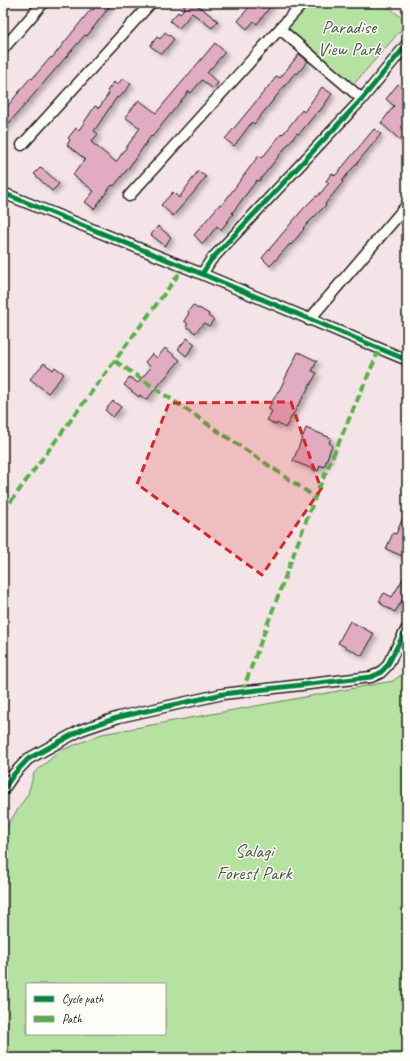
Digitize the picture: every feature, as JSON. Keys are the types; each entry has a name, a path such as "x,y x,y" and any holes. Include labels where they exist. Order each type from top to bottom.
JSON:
{"street":[{"path":"3,50 43,3"},
{"path":"22,145 151,3"},
{"path":"129,196 303,3"},
{"path":"280,29 362,99"},
{"path":"202,274 211,260 362,99 407,44"},
{"path":"3,193 407,360"},
{"path":"309,320 407,205"},
{"path":"3,790 14,774 28,759 81,730 119,717 223,694 371,677 380,673 387,666 407,628"}],"highlighted area":[{"path":"291,402 321,489 262,575 137,484 169,403"}],"green space":[{"name":"Paradise View Park","path":"308,3 385,3 407,23 353,85 286,27"},
{"name":"Salagi Forest Park","path":"407,670 407,1058 3,1058 3,832 28,794 34,773 60,751 102,734 393,681"}],"building":[{"path":"99,3 112,3 87,36 85,35 3,130 3,112 30,78 32,79 51,57 52,58 91,9 93,10"},
{"path":"179,3 199,3 197,5 218,21 212,28 192,13 179,28 170,21 178,12 180,14 185,7"},
{"path":"252,3 273,3 257,24 254,21 247,29 238,21"},
{"path":"165,32 174,39 162,54 150,46 157,37 160,39"},
{"path":"215,43 225,52 207,73 218,83 213,89 202,80 191,93 189,91 152,137 151,136 130,166 114,186 112,185 94,209 85,202 94,191 73,175 85,159 67,145 70,140 68,138 76,128 79,130 95,106 99,108 109,93 107,91 114,82 117,85 123,78 131,84 119,98 117,97 94,131 98,134 91,142 116,162 140,128 125,117 139,100 156,113"},
{"path":"299,54 308,61 297,74 295,73 254,124 252,122 234,146 225,139 277,76 280,78"},
{"path":"398,84 407,92 407,146 381,123 394,106 386,99"},
{"path":"322,87 332,94 319,112 318,111 299,134 297,133 259,181 257,180 221,230 217,226 203,244 194,235 220,204 222,205 259,155 262,158 302,110 304,112"},
{"path":"374,129 381,134 342,181 343,182 325,204 326,205 303,228 304,229 291,245 290,244 270,266 262,258 303,209 316,196 317,197 329,183 326,181 332,173 335,176"},
{"path":"41,167 59,184 52,191 34,174"},
{"path":"198,171 206,177 173,216 161,205 173,192 179,198"},
{"path":"158,226 171,237 165,246 151,235"},
{"path":"193,305 209,314 208,316 214,320 209,326 204,323 195,333 186,326 188,324 184,321"},
{"path":"187,338 195,344 186,356 178,349"},
{"path":"165,348 180,360 146,400 140,395 139,397 124,385 130,377 138,383 151,367 145,362 152,354 157,358"},
{"path":"298,352 317,361 312,371 317,373 285,428 277,423 276,425 267,420 272,411 268,409 279,391"},
{"path":"44,363 53,370 55,367 64,374 48,393 30,379"},
{"path":"113,401 121,407 113,417 105,410"},
{"path":"306,428 331,438 329,443 332,445 324,467 320,465 318,471 293,461"},
{"path":"407,508 407,558 386,549 393,533 396,534"},
{"path":"407,572 407,592 395,612 381,604 382,603 379,601 384,593 392,597"},
{"path":"350,621 374,634 362,656 338,643"}],"marked path":[{"path":"3,512 184,267"},
{"path":"242,692 315,497 380,348"},
{"path":"115,361 315,497"}],"cycle path":[{"path":"202,274 211,260 362,99 407,44"},
{"path":"3,193 407,360"},
{"path":"3,790 14,774 28,759 81,730 119,717 223,694 371,677 380,673 387,666 407,628"}]}
